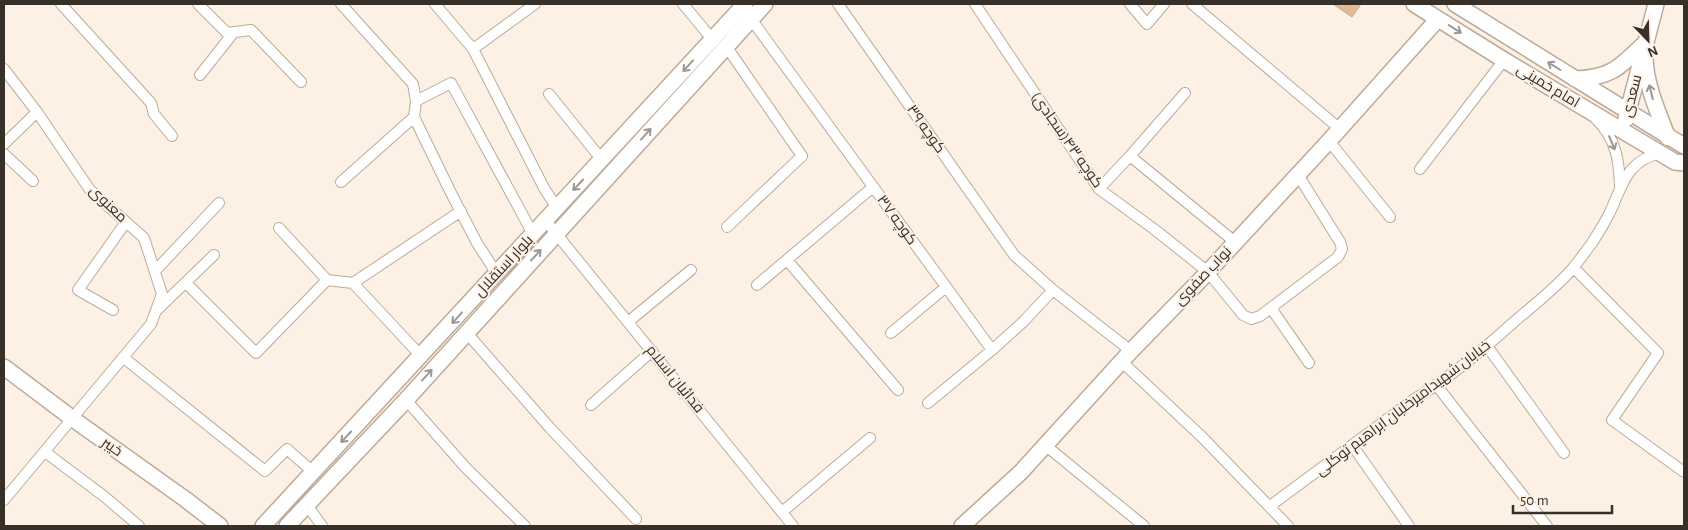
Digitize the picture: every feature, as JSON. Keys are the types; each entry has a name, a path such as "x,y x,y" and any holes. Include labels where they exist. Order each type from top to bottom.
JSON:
{"main road":[{"name":"بلوار استقلال","path":"287,526 406,400 556,232 719,43 745,4"},
{"name":"بلوار استقلال","path":"263,526 602,160 719,43 751,19 765,4"},
{"name":"امام خمینی","path":"1414,4 1675,162 1684,163"},
{"name":"امام خمینی","path":"1455,4 1629,111 1668,138 1684,146"},
{"name":"سعدی","path":"1622,130 1629,111 1656,4"},
{"name":"نواب صفوی","path":"962,526 1021,472 1126,356 1208,272 1340,130 1438,18"},
{"path":"1575,79 1594,78 1614,71 1645,43"},
{"path":"1645,43 1645,66 1653,100 1668,138"},
{"name":"خیبر","path":"4,367 220,526"}],"street":[{"path":"61,4 151,103 154,114 172,136"},
{"path":"198,4 227,33 251,30 301,82"},
{"path":"341,4 413,84 416,101 414,117 477,243 497,274"},
{"path":"435,4 473,49 544,188 558,208"},
{"path":"473,49 535,4"},
{"path":"683,4 719,43 802,156 727,227"},
{"name":"کوچه ۳۹","path":"838,4 1014,255 1126,356 1288,526"},
{"name":"کوچه ۴۳(سجادی)","path":"975,4 1099,189 1208,272 1243,315 1251,319 1260,316 1271,308"},
{"path":"1130,4 1147,24 1164,4"},
{"path":"1192,4 1340,130"},
{"name":"کوچه ۳۷","path":"751,19 992,350"},
{"path":"200,75 234,32"},
{"path":"1420,169 1504,60"},
{"name":"معنوی","path":"4,69 37,112 90,190 144,238 162,294 151,324 45,452 6,494"},
{"path":"416,101 450,83 533,234"},
{"path":"1099,189 1185,93"},
{"path":"548,94 602,160"},
{"path":"1585,108 1601,124 1612,142 1619,162 1620,187"},
{"path":"4,144 37,112"},
{"path":"341,182 414,117"},
{"path":"1329,141 1390,217"},
{"path":"1620,187 1633,168 1642,159 1661,153"},
{"path":"4,154 33,181"},
{"path":"1130,156 1235,242"},
{"path":"1298,175 1340,242 1342,249 1338,257 1271,308 1309,363"},
{"path":"757,285 873,187"},
{"name":"خیابان شهیدامیرخلبان ابراهیم توکلی","path":"1270,506 1413,400 1436,386 1487,346 1574,268 1602,228 1620,187"},
{"path":"155,271 219,203"},
{"path":"279,228 327,280 353,283 461,211"},
{"name":"فدائیان اسلام","path":"546,221 793,526"},
{"path":"114,310 78,290 126,222"},
{"path":"156,312 214,255"},
{"path":"787,260 898,390"},
{"path":"1574,268 1658,353 1612,420 1684,472"},
{"path":"628,322 691,270"},
{"path":"186,283 256,353 327,280"},
{"path":"353,283 421,356"},
{"path":"891,333 946,287"},
{"path":"928,403 1023,322 1053,290"},
{"path":"466,332 550,428 636,519"},
{"path":"1487,346 1564,453"},
{"path":"592,405 652,351"},
{"path":"124,358 265,471 287,449 313,472"},
{"path":"1436,386 1547,526"},
{"path":"406,400 466,468 525,526"},
{"path":"782,512 870,438"},
{"path":"1045,445 1144,526"},
{"path":"1352,445 1408,526"},
{"path":"45,452 105,497 139,526"},
{"path":"307,505 322,526"}],"building":[{"path":"1333,4 1361,4 1352,17"}]}
